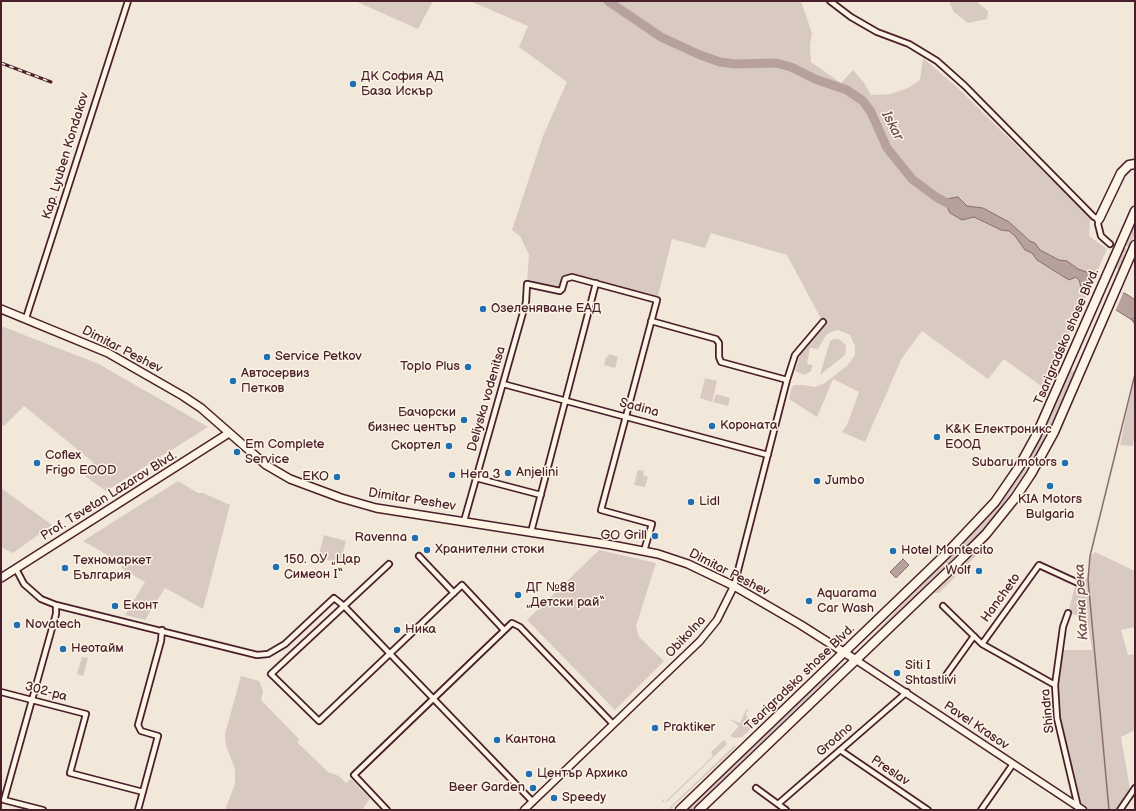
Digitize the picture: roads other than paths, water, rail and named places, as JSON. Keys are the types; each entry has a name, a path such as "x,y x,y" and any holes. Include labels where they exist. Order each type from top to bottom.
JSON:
{"highway":[{"path":"1099,219 1124,170 1129,165 1135,164"},
{"name":"Tsarigradsko shose Blvd.","path":"680,810 960,541 995,502 1019,467 1036,436 1135,211"},
{"name":"Tsarigradsko shose Blvd.","path":"699,810 974,546 1015,498 1031,474 1054,432 1134,248"}],"main road":[{"name":"Dimitar Peshev","path":"1,308 108,353 183,396 201,408 266,465 296,482 341,498 376,508 644,551 688,564 734,586 801,625 856,660"},
{"name":"Prof. Tsvetan Lazarov Blvd.","path":"1,578 229,433"}],"street":[{"name":"Kap. Lyuben Kondakov","path":"26,318 128,1"},
{"path":"830,1 851,17 877,32 909,44 937,61 965,86 1094,217 1099,219 1098,224 1101,236 1110,244"},
{"name":"Deliyska vodenitsa","path":"464,521 526,302 527,284 560,291 565,279 572,277 596,283"},
{"path":"531,532 596,283 657,300 601,510 652,524 644,551"},
{"path":"652,321 716,339 719,342 719,358 722,362 787,380"},
{"name":"Obikolna","path":"524,810 705,636 722,611 734,586 795,354 823,322"},
{"name":"Sadina","path":"503,384 768,455"},
{"path":"476,478 541,495"},
{"path":"419,556 454,593"},
{"path":"389,564 271,674 319,721 462,585 504,630"},
{"name":"Hancheto","path":"982,644 1039,565 1076,582"},
{"path":"16,569 24,584 41,599 56,605 162,630 248,654 268,654 285,644 334,598 344,606 533,802"},
{"path":"43,810 4,800 56,614 56,605"},
{"path":"943,606 982,644 1055,685"},
{"name":"Shindra","path":"1068,613 1060,644 1055,685 1058,718 1080,808"},
{"path":"387,810 354,775 512,623 520,627 613,724"},
{"path":"138,810 158,736 141,731 138,725 161,641 162,630"},
{"name":"Hancheto","path":"944,678 974,636"},
{"name":"Pavel Krasov","path":"856,660 907,692 1080,808"},
{"name":"302-ра","path":"1,692 86,714 70,773 143,792"},
{"name":"Grodno","path":"778,804 907,692"},
{"name":"Preslav","path":"840,750 928,810"},
{"path":"981,810 1013,764"},
{"path":"756,788 786,810"},
{"path":"1120,810 1135,788"}],"waterway":[{"name":"Iskar","path":"608,1 661,37 700,55 720,62 735,64 776,63 791,67 815,79 847,90 863,101 871,112 887,148 912,179 936,197 951,205"},
{"name":"Кална река","path":"1132,319 1135,324"},
{"name":"Кална река","path":"1109,810 1088,579 1090,556 1135,374"}],"tunnel":[{"path":"1110,244 1135,256"}],"railway":[{"path":"1,63 51,82"}],"place":[{"name":"ДК София АД База Искър","path":"353,84"},
{"name":"Озеленяване ЕАД","path":"483,309"},
{"name":"Service Petkov","path":"267,357"},
{"name":"Toplo Plus","path":"468,367"},
{"name":"Автосервиз Петков","path":"233,381"},
{"name":"Бачорски бизнес център","path":"464,420"},
{"name":"Короната","path":"712,426"},
{"name":"K&K Електроникс ЕООД","path":"937,437"},
{"name":"Скортел","path":"449,446"},
{"name":"Em Complete Service","path":"237,452"},
{"name":"Coflex Frigo EOOD","path":"37,463"},
{"name":"Subaru motors","path":"1065,463"},
{"name":"Anjelini","path":"508,473"},
{"name":"Hera 3","path":"452,475"},
{"name":"EKO","path":"337,477"},
{"name":"Jumbo","path":"817,481"},
{"name":"KIA Motors Bulgaria","path":"1050,486"},
{"name":"Lidl","path":"691,502"},
{"name":"GO Grill","path":"655,536"},
{"name":"Ravenna","path":"415,538"},
{"name":"Хранителни стоки","path":"427,550"},
{"name":"Hotel Montecito","path":"893,551"},
{"name":"150. ОУ „Цар Симеон I“","path":"276,567"},
{"name":"Техномаркет България","path":"65,568"},
{"name":"Wolf","path":"979,571"},
{"name":"ДГ №88 „Детски рай“","path":"518,595"},
{"name":"Aquarama Car Wash","path":"809,601"},
{"name":"Еконт","path":"115,606"},
{"name":"Novatech","path":"17,625"},
{"name":"Ника","path":"397,630"},
{"name":"Неотайм","path":"63,649"},
{"name":"Siti I Shtastlivi","path":"897,673"},
{"name":"Praktiker","path":"655,728"},
{"name":"Кантона","path":"497,740"},
{"name":"Център Архико","path":"529,774"},
{"name":"Beer Garden","path":"533,788"},
{"name":"Speedy","path":"554,798"}]}
